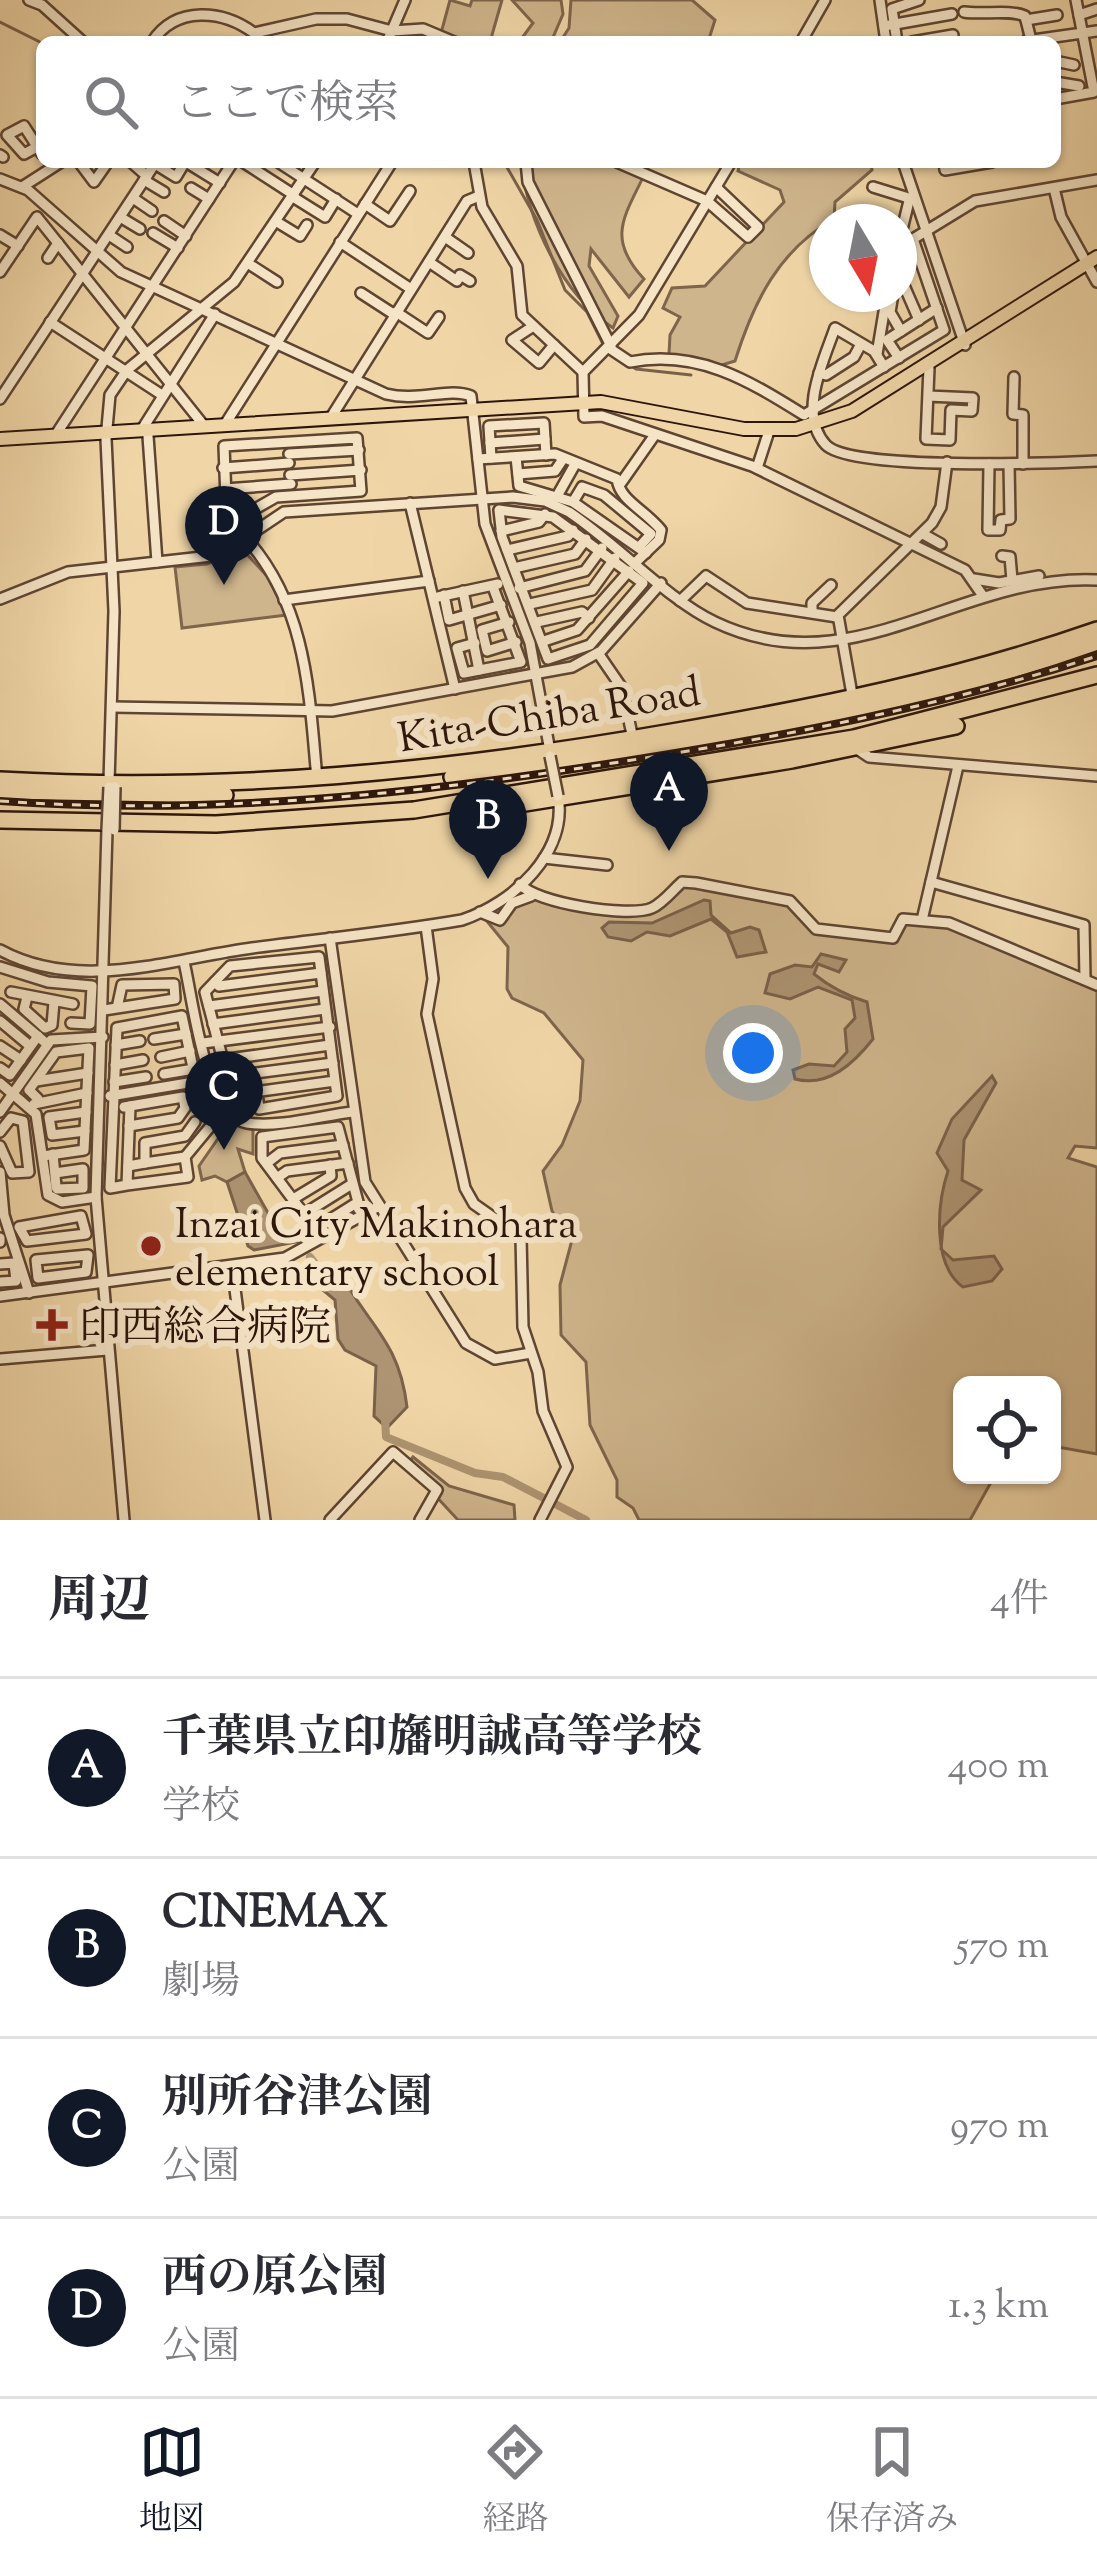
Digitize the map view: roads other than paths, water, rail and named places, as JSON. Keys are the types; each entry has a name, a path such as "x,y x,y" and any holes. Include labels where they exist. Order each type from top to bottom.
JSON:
{"highway":[{"name":"Kita-Chiba Road","path":"0,780 112,786 317,781 550,754 854,700 974,670 1097,630"},
{"name":"Kita-Chiba Road","path":"0,791 265,794 488,773 833,716 963,685 1097,643"},
{"name":"Kita-Chiba Road","path":"0,824 216,824 414,810 854,738 972,712 1097,674"},
{"name":"Kita-Chiba Road","path":"0,824 111,832 317,827 558,797 857,749 1097,686"}],"main road":[{"path":"819,427 1092,263"},
{"path":"0,442 582,405 768,434 855,416 964,343"},
{"path":"145,433 475,412"},
{"path":"0,442 108,436"}],"street":[{"path":"29,0 42,5 76,36"},
{"path":"389,36 405,0"},
{"path":"804,36 825,0"},
{"path":"880,0 894,36"},
{"path":"887,36 897,4 919,0"},
{"path":"997,0 1000,16"},
{"path":"1061,98 1094,92 1076,0"},
{"path":"1079,15 1097,9"},
{"path":"156,36 163,26 189,13 244,23 254,33 316,19 347,19 389,36 423,29 440,36"},
{"path":"889,25 958,13 1018,13 1026,20"},
{"path":"1026,20 1057,15"},
{"path":"1025,36 1026,20"},
{"path":"1061,38 1097,31"},
{"path":"947,36 953,35"},
{"path":"1061,62 1074,65"},
{"path":"1061,83 1079,86"},
{"path":"36,144 24,126 4,133 24,154 36,151"},
{"path":"22,187 48,168"},
{"path":"84,168 94,182 104,168"},
{"path":"151,168 176,177 182,168"},
{"path":"151,168 164,192"},
{"path":"0,399 151,168"},
{"path":"196,168 220,183"},
{"path":"55,436 229,168"},
{"path":"252,168 325,217 336,200"},
{"path":"287,168 336,200 390,221 410,191"},
{"path":"157,562 145,433 210,311 249,264 311,168"},
{"path":"224,426 388,168"},
{"path":"475,168 479,196 514,260 522,315 583,372"},
{"path":"527,168 528,182 610,347 630,362 668,356 728,369 804,415 944,330 913,239 975,201 1097,180"},
{"path":"631,168 707,201 748,237 758,227 716,187"},
{"path":"727,168 639,315 583,372 582,405 588,420 602,416 757,468 914,543 974,579 1097,577"},
{"path":"904,168 964,343"},
{"path":"0,194 3,180 22,187 121,272 355,377 411,400 464,392 473,398 481,498 490,544 537,674 558,797 559,830 544,858 520,884 480,912 425,926 105,969 47,967 0,948"},
{"path":"873,187 912,200"},
{"path":"191,188 209,200"},
{"path":"1054,188 1058,210 1092,263 1097,282"},
{"path":"331,419 467,201 479,196"},
{"path":"133,198 152,211"},
{"path":"911,204 912,200"},
{"path":"2,264 37,217 205,427"},
{"path":"120,217 140,229"},
{"path":"164,221 186,236"},
{"path":"277,222 300,236 307,225"},
{"path":"153,232 178,248"},
{"path":"0,235 18,246"},
{"path":"109,235 127,247"},
{"path":"445,237 468,253"},
{"path":"340,242 411,290"},
{"path":"48,258 58,243"},
{"path":"429,262 457,281 460,275 470,281"},
{"path":"249,264 277,282"},
{"path":"361,293 428,333 439,316"},
{"path":"899,358 887,340 937,308"},
{"path":"124,1520 97,1197 114,707 110,395 148,353 210,311"},
{"path":"877,355 886,312"},
{"path":"890,312 901,331"},
{"path":"916,312 919,320"},
{"path":"50,322 163,395"},
{"path":"532,327 512,340 538,363 554,345"},
{"path":"884,368 877,355 835,328 812,394 823,442 836,450 947,462 1097,461"},
{"path":"819,373 826,375 854,357 861,344"},
{"path":"928,396 973,398 972,411 951,410 950,440 926,439 929,368"},
{"path":"1014,377 1012,415 1023,415 1023,464"},
{"path":"491,458 489,426 544,423 546,454"},
{"path":"757,468 768,434"},
{"path":"544,640 572,634 659,540 661,528 617,490 654,436"},
{"path":"490,443 545,439"},
{"path":"225,489 290,469 359,450 361,491 338,493 290,469 224,446 223,468 226,510 229,526 269,500 290,469"},
{"path":"478,459 546,454 620,483"},
{"path":"516,457 519,486 555,499 615,558"},
{"path":"518,474 555,471 563,459"},
{"path":"837,617 927,529 941,507 947,462"},
{"path":"989,464 988,530 1000,530 1001,520 1010,519 1009,464"},
{"path":"555,499 574,466"},
{"path":"223,468 361,470"},
{"path":"573,502 582,487 604,495 651,534 638,558 644,583 590,645 548,659 538,622 507,550 499,510 545,514 586,539 638,558"},
{"path":"338,493 339,507"},
{"path":"0,596 49,576 214,557 276,514 526,497 573,502 680,601 741,632 802,645 842,643 1026,584 1097,577"},
{"path":"269,500 276,514"},
{"path":"410,503 429,581 449,620 501,605"},
{"path":"501,531 539,522 545,514"},
{"path":"927,529 942,538"},
{"path":"507,550 568,536 573,530"},
{"path":"245,537 266,562 304,648 317,781"},
{"path":"514,568 575,554 586,539"},
{"path":"438,597 522,586 585,571 605,544"},
{"path":"1003,556 1010,557 1012,580"},
{"path":"615,558 638,558"},
{"path":"530,604 592,590 615,558"},
{"path":"680,601 706,576 747,603 837,617"},
{"path":"974,579 983,596"},
{"path":"284,600 429,581"},
{"path":"114,707 311,712 572,667 598,653 661,583"},
{"path":"812,612 812,603 831,585"},
{"path":"475,644 457,650 464,673 521,662 493,587"},
{"path":"463,591 479,670"},
{"path":"438,597 455,689"},
{"path":"538,622 582,612 589,618"},
{"path":"837,617 854,700"},
{"path":"509,622 482,630 487,651 516,642"},
{"path":"442,637 471,629"},
{"path":"598,653 622,688 633,739"},
{"path":"857,749 862,757 1097,776"},
{"path":"922,920 958,766"},
{"path":"544,858 607,865"},
{"path":"931,881 1084,926 1085,979"},
{"path":"480,912 500,920 512,903 530,896 640,912 659,904 682,883 696,883 790,901 816,929 892,938 904,919 949,923 1097,985"},
{"path":"520,884 530,896"},
{"path":"425,926 433,979 427,1014 465,1188 474,1204 521,1237 522,1322 546,1421 567,1467 540,1520"},
{"path":"330,938 359,1161 379,1206 466,1343 495,1359 531,1354"},
{"path":"257,1092 259,1109 334,1099 335,1081 321,973 316,955 230,966 205,992 232,1095 335,1081"},
{"path":"184,962 219,1104 233,1118 253,1124 352,1112"},
{"path":"0,968 92,986 90,1024 71,1023"},
{"path":"214,982 219,986 321,973"},
{"path":"17,974 0,1005 38,1042"},
{"path":"271,979 274,997"},
{"path":"104,1010 117,1008 175,999 174,984 122,985 117,1008"},
{"path":"71,1036 74,985"},
{"path":"208,1006 323,991"},
{"path":"11,992 73,1004"},
{"path":"27,997 24,1009 46,1028 52,1025 54,1002"},
{"path":"213,1024 325,1009"},
{"path":"270,1053 276,1015"},
{"path":"128,1166 185,1156 214,1122 198,1087 182,1016 117,1028 110,1188 188,1177 185,1156"},
{"path":"0,1021 38,1042"},
{"path":"203,1043 341,1025"},
{"path":"154,1039 186,1034"},
{"path":"0,1068 10,1076 38,1042 103,1037"},
{"path":"116,1045 140,1041"},
{"path":"0,1112 38,1042"},
{"path":"221,1060 330,1045"},
{"path":"0,1046 21,1060"},
{"path":"48,1155 84,1150 89,1048 64,1047 29,1090 35,1103 48,1155 55,1173"},
{"path":"161,1057 190,1051"},
{"path":"115,1065 143,1060"},
{"path":"225,1077 333,1063"},
{"path":"164,1074 194,1069"},
{"path":"284,1070 286,1088"},
{"path":"36,1081 88,1073"},
{"path":"114,1082 146,1077"},
{"path":"129,1126 178,1118 184,1102 212,1079"},
{"path":"0,1083 35,1103 87,1093"},
{"path":"100,1098 198,1087"},
{"path":"112,1109 184,1102"},
{"path":"184,1102 204,1136"},
{"path":"292,1133 298,1104"},
{"path":"127,1185 130,1106"},
{"path":"85,1131 52,1135 50,1117 86,1112"},
{"path":"0,1132 11,1118 21,1118 29,1172 12,1173 1,1150"},
{"path":"146,1143 185,1136 195,1122"},
{"path":"146,1123 146,1163"},
{"path":"338,1127 358,1202 315,1229 267,1163 262,1137 292,1133 338,1127"},
{"path":"267,1163 280,1154 344,1145"},
{"path":"48,1155 50,1198 97,1197"},
{"path":"278,1178 287,1171 359,1161"},
{"path":"293,1199 331,1176 330,1165"},
{"path":"1,1176 29,1293"},
{"path":"304,1214 352,1184"},
{"path":"0,1296 285,1258 379,1206"},
{"path":"81,1216 86,1234 69,1236 27,1241 20,1227 81,1216"},
{"path":"334,1217 341,1229"},
{"path":"69,1236 71,1256"},
{"path":"0,1264 14,1263 26,1270 38,1278 89,1268 88,1255 36,1260 26,1270 16,1281 0,1282"},
{"path":"232,1266 265,1520"},
{"path":"0,1359 107,1350"},
{"path":"330,1520 392,1452 437,1490 420,1520"}],"waterway":[{"path":"0,22 36,40"},
{"path":"507,168 537,220 565,290 587,312 603,344"},
{"path":"609,352 636,369 691,375"},
{"path":"310,1257 324,1275"},
{"path":"385,1418 386,1437 475,1473 503,1477 586,1520"}],"railway":[{"path":"0,801 236,804 470,783 805,730 922,705 1097,656"}],"place":[{"name":"西の原公園","path":"224,585"},
{"name":"千葉県立印旛明誠高等学校","path":"669,851"},
{"name":"CINEMAX","path":"488,879"},
{"name":"別所谷津公園","path":"224,1150"},
{"name":"Inzai City Makinohara elementary school","path":"151,1246"},
{"name":"印西総合病院","path":"52,1325"}]}
